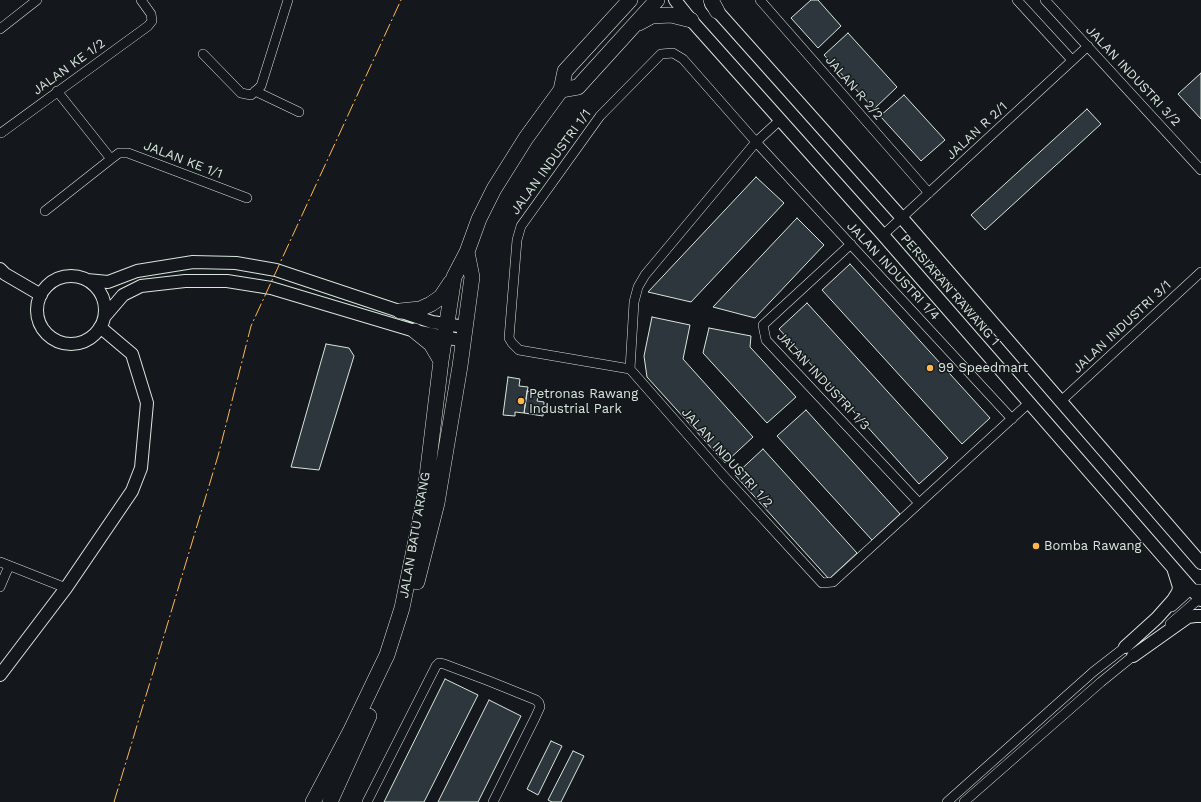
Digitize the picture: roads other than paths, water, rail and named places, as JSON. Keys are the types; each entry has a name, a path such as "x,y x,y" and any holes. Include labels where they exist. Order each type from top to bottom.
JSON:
{"main road":[{"path":"630,0 565,72 561,90 578,86 657,0"},
{"path":"634,26 652,16 671,15 691,20"},
{"name":"JALAN BATU ARANG","path":"313,802 351,730 387,655 402,608 424,501 445,331 454,277 467,252 479,219 494,189 526,138 561,90"},
{"name":"JALAN BATU ARANG","path":"330,802 395,657 410,609 437,503 472,277 467,252"},
{"path":"400,311 420,309 431,304 441,297 454,277"},
{"path":"415,331 430,344 441,361"}],"street":[{"path":"0,29 37,0"},
{"name":"JALAN KE 1/2","path":"1,134 57,91 148,26 152,20 151,14 141,0"},
{"path":"203,54 241,94 251,95 262,86 288,0"},
{"name":"PERSIARAN RAWANG 1","path":"675,0 691,20 1030,402 1171,565 1199,594"},
{"name":"JALAN R 2/2","path":"760,0 929,193"},
{"path":"1017,0 1072,60"},
{"name":"JALAN INDUSTRI 3/2","path":"1045,0 1201,170"},
{"name":"PERSIARAN RAWANG 1","path":"712,4 902,218 1201,563"},
{"name":"JALAN R 2/1","path":"883,235 1088,46"},
{"name":"JALAN INDUSTRI 1/1","path":"630,369 519,350 512,343 509,338 517,240 521,226 600,116 661,54 673,53 683,59 756,142"},
{"path":"57,91 111,159"},
{"path":"255,91 299,112"},
{"path":"630,369 634,302 638,287 645,275 756,142 780,120"},
{"name":"JALAN INDUSTRI 1/4","path":"756,142 1012,418"},
{"name":"JALAN KE 1/1","path":"45,211 111,159 119,154 128,153 247,198"},
{"name":"JALAN INDUSTRI 1/3","path":"851,244 763,325 766,340 919,504"},
{"path":"87,280 108,282 137,272 193,262 236,263 276,270 432,322 445,331"},
{"path":"0,269 5,274 41,295"},
{"name":"JALAN INDUSTRI 3/1","path":"1061,401 1201,272"},
{"path":"102,322 105,306 102,295 96,286 87,280 77,276 66,276 47,286 41,295 38,306 38,317 42,328 55,340 72,344 83,342 93,336 123,295 141,286 185,281 227,281 271,288 415,331 445,331 464,334"},
{"path":"0,675 66,588 132,491 140,468 147,403 132,354 102,322"},
{"name":"JALAN INDUSTRI 1/2","path":"630,369 723,475 822,583 833,582 1030,402"},
{"path":"1150,504 1201,570"},
{"path":"0,562 66,588"},
{"path":"964,802 1095,687 1129,652 1178,592 1179,587 1171,565"},
{"path":"0,587 9,566"},
{"path":"1129,652 1199,594"},
{"path":"947,802 1093,672 1188,617 1201,616"},
{"path":"367,802 436,666 439,663 539,702 540,707 535,718 493,802"}],"place":[{"name":"99 Speedmart","path":"930,368"},
{"name":"Petronas Rawang Industrial Park","path":"521,401"},
{"name":"Bomba Rawang","path":"1036,546"}]}
